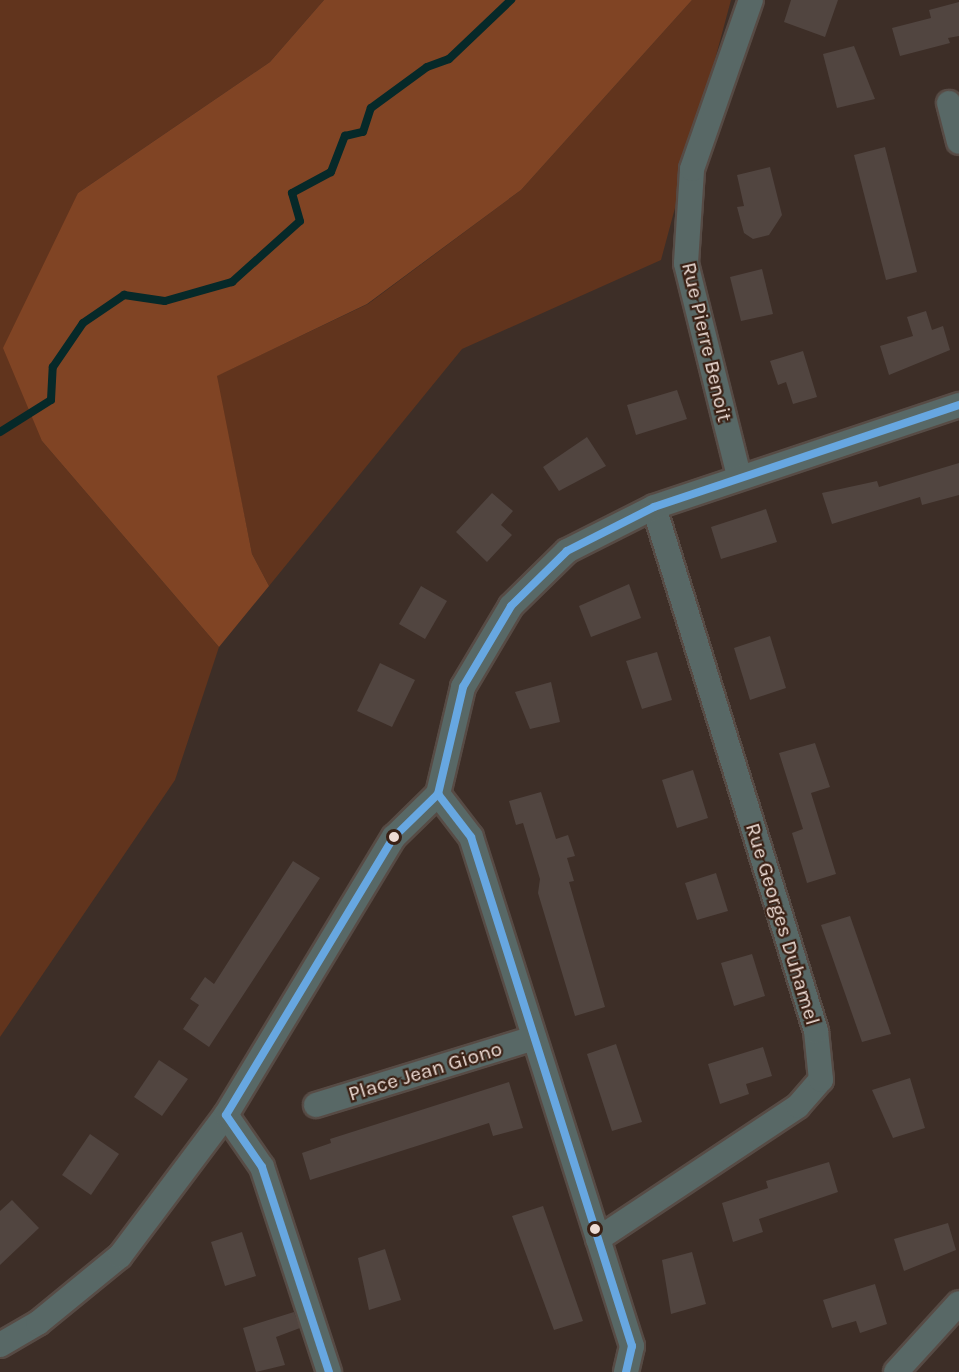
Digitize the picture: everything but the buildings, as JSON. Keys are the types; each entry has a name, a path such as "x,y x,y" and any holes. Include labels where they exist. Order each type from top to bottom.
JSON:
{"street":[{"name":"Rue Pierre Benoit","path":"739,476 686,262 692,169 751,0"},
{"path":"949,103 959,142"},
{"path":"0,1345 38,1323 120,1256 226,1115 394,837 438,794 463,687 511,606 567,551 654,507 739,476 959,405"},
{"name":"Rue Georges Duhamel","path":"598,1239 798,1106 821,1080 816,1031 654,507"},
{"path":"438,794 471,837 632,1346 626,1372"},
{"name":"Place Jean Giono","path":"316,1104 534,1038"},
{"path":"226,1115 262,1167 328,1372"},
{"path":"896,1372 959,1303"}],"shaded area":[{"path":"0,0 324,0 270,62 78,193 42,441 219,647 175,780 0,1037"},
{"path":"324,0 692,0 521,190 367,304 217,376 252,554 269,586 219,647 42,441 3,348 78,193 270,62"},
{"path":"692,0 731,0 661,260 462,349 269,586 252,554 216,376 368,304 521,190"}],"waterway":[{"path":"0,432 51,400 53,367 83,323 124,295 165,301 232,282 300,221 292,193 331,172 345,136 363,132 371,108 427,67 449,59 511,0"}],"transit line":[{"path":"226,1115 394,837 438,794 463,687 511,606 567,551 654,507 959,405"},
{"path":"438,794 471,837 632,1346 626,1372"},
{"path":"226,1115 262,1167 329,1372"}]}
